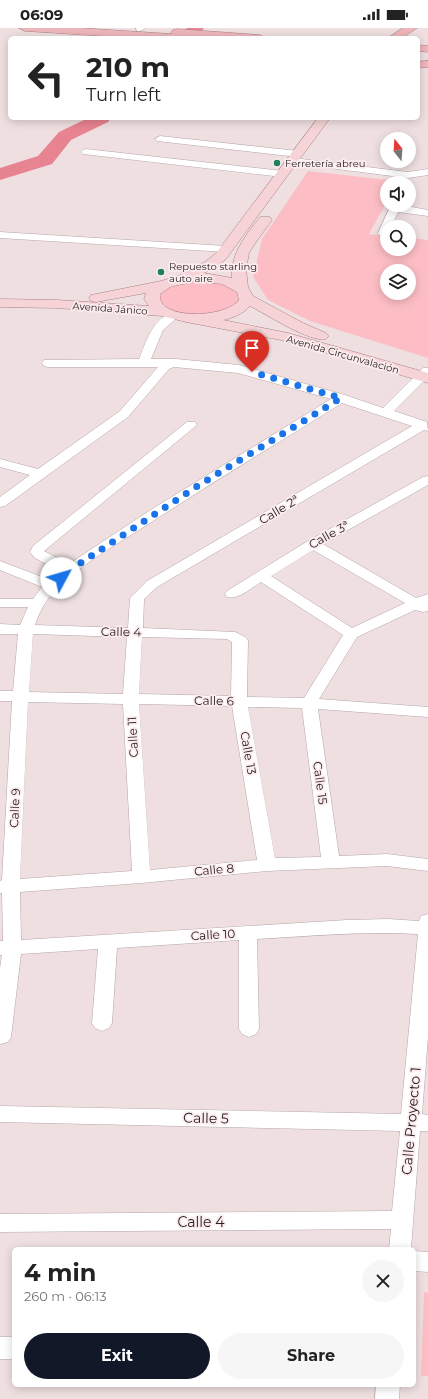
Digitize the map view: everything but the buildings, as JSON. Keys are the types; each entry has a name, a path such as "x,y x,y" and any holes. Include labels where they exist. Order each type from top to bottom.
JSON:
{"highway":[{"path":"25,28 231,36"},
{"path":"122,28 140,29 179,36"},
{"path":"385,36 398,28"},
{"path":"397,36 411,28"}],"main road":[{"path":"162,285 152,296 153,301 156,307 175,315 211,318 227,314 240,308 245,303 238,270 242,256 323,120"},
{"path":"183,278 216,261 283,174 333,120"},
{"name":"Avenida Circunvalación","path":"183,278 209,278 232,283 244,293 298,326 345,345 426,374"},
{"name":"Avenida Jánico","path":"57,304 118,295 162,285 183,278"},
{"name":"Avenida Jánico","path":"0,304 57,304 175,315"},
{"name":"Avenida Circunvalación","path":"175,315 283,336 426,374"}],"street":[{"path":"160,139 300,156 392,176"},
{"path":"290,143 300,156"},
{"path":"86,152 283,174"},
{"path":"415,176 428,172"},
{"path":"416,211 428,213"},
{"path":"0,234 226,249"},
{"path":"143,364 157,329 166,319 175,315"},
{"path":"48,363 176,363 239,369 341,398 426,426"},
{"path":"0,503 124,414 165,366 170,364"},
{"path":"385,413 426,374"},
{"name":"Calle 9","path":"1,1037 6,947 6,886 20,696 26,629 37,603 52,586 70,570 196,487 341,398"},
{"path":"70,570 40,555 37,552 38,549 191,425"},
{"name":"Calle 2ª","path":"137,598 152,584 426,426"},
{"path":"0,463 41,474"},
{"name":"Calle 3ª","path":"232,594 313,544 428,480"},
{"path":"313,544 424,604"},
{"path":"0,565 52,586"},
{"path":"262,576 351,634"},
{"name":"Calle 11","path":"137,598 131,699 141,877"},
{"path":"0,603 37,603"},
{"path":"309,703 351,634 424,604"},
{"name":"Calle 4","path":"0,629 230,635 240,640"},
{"name":"Calle 13","path":"240,640 239,702 267,865"},
{"name":"Calle 6","path":"0,696 309,703 428,712"},
{"name":"Calle 15","path":"309,703 331,862"},
{"name":"Calle 8","path":"6,886 141,877 267,865 386,860 428,864"},
{"name":"Calle 10","path":"6,947 248,933 427,925"},
{"name":"Calle Proyecto 1","path":"400,1247 402,1220 420,1123 427,925"},
{"path":"248,933 249,1029"},
{"path":"102,1023 108,941"},
{"name":"Calle 5","path":"0,1114 420,1123"},
{"name":"Calle 4","path":"0,1223 402,1220"},
{"path":"416,1261 428,1262"},
{"path":"0,1348 12,1348"},
{"path":"387,1399 388,1387"}],"shaded area":[{"path":"308,171 380,179 381,212 369,234 380,235 380,256 416,256 416,239 428,240 428,358 310,321 268,300 253,277 262,239"},
{"path":"203,280 232,288 239,295 239,301 224,312 197,316 172,311 160,301 164,290 169,287 183,282"},
{"path":"424,1292 428,1293 428,1376 421,1376"}],"waterway":[{"path":"188,36 196,28"},
{"path":"0,174 45,160 65,136 98,120"}],"place":[{"name":"Ferretería abreu","path":"277,163"},
{"name":"Repuesto starling auto aire","path":"161,272"}],"route":[{"path":"61,578 70,570 196,487 341,398 252,372"}]}
